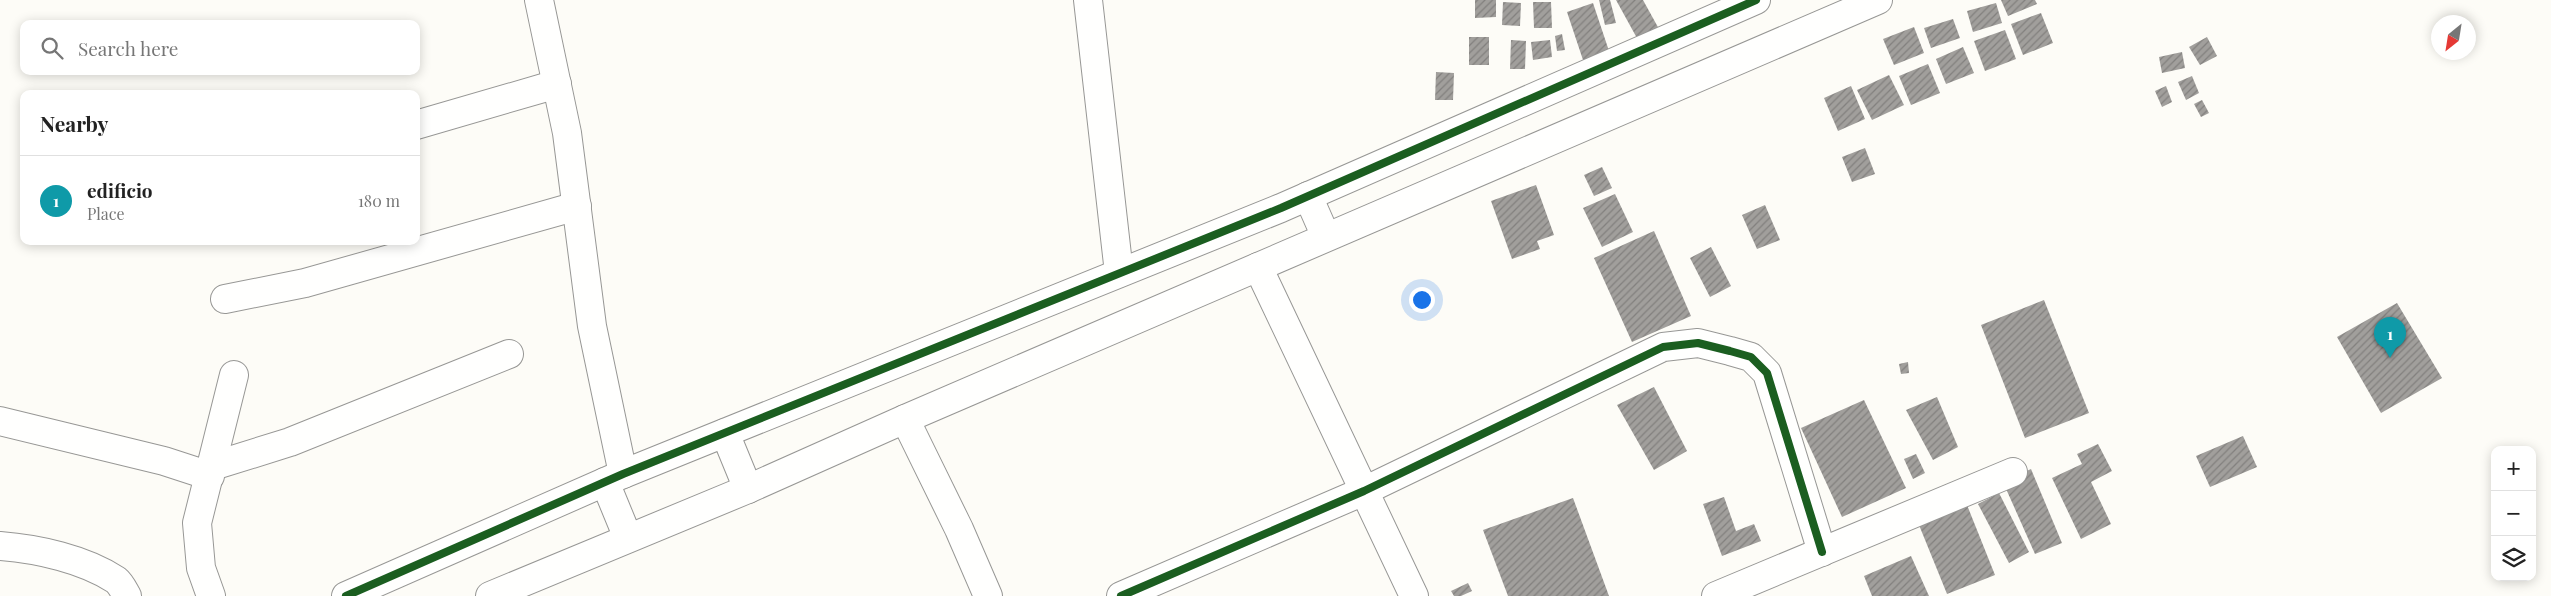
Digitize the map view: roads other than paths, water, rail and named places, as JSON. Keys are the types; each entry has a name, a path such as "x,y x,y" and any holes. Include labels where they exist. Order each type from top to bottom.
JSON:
{"street":[{"path":"539,0 567,132 613,484 625,532"},
{"path":"1088,0 1119,273"},
{"path":"490,596 625,532 905,418 1258,267 1317,217 1756,0"},
{"path":"346,596 613,484 727,440 1119,273 1317,217 1878,0"},
{"path":"420,124 557,84"},
{"path":"225,300 305,283 577,206"},
{"path":"1258,267 1414,596"},
{"path":"1121,596 1364,491 1663,348 1698,343 1751,357 1767,374 1822,552"},
{"path":"0,421 211,471 290,442 509,354"},
{"path":"211,596 201,568 198,523 234,375"},
{"path":"905,418 988,596"},
{"path":"727,440 745,482"},
{"path":"1716,596 2013,472"},
{"path":"0,546 15,547 77,562 118,581 128,596"}],"place":[{"name":"edificio","path":"2390,358"}]}
